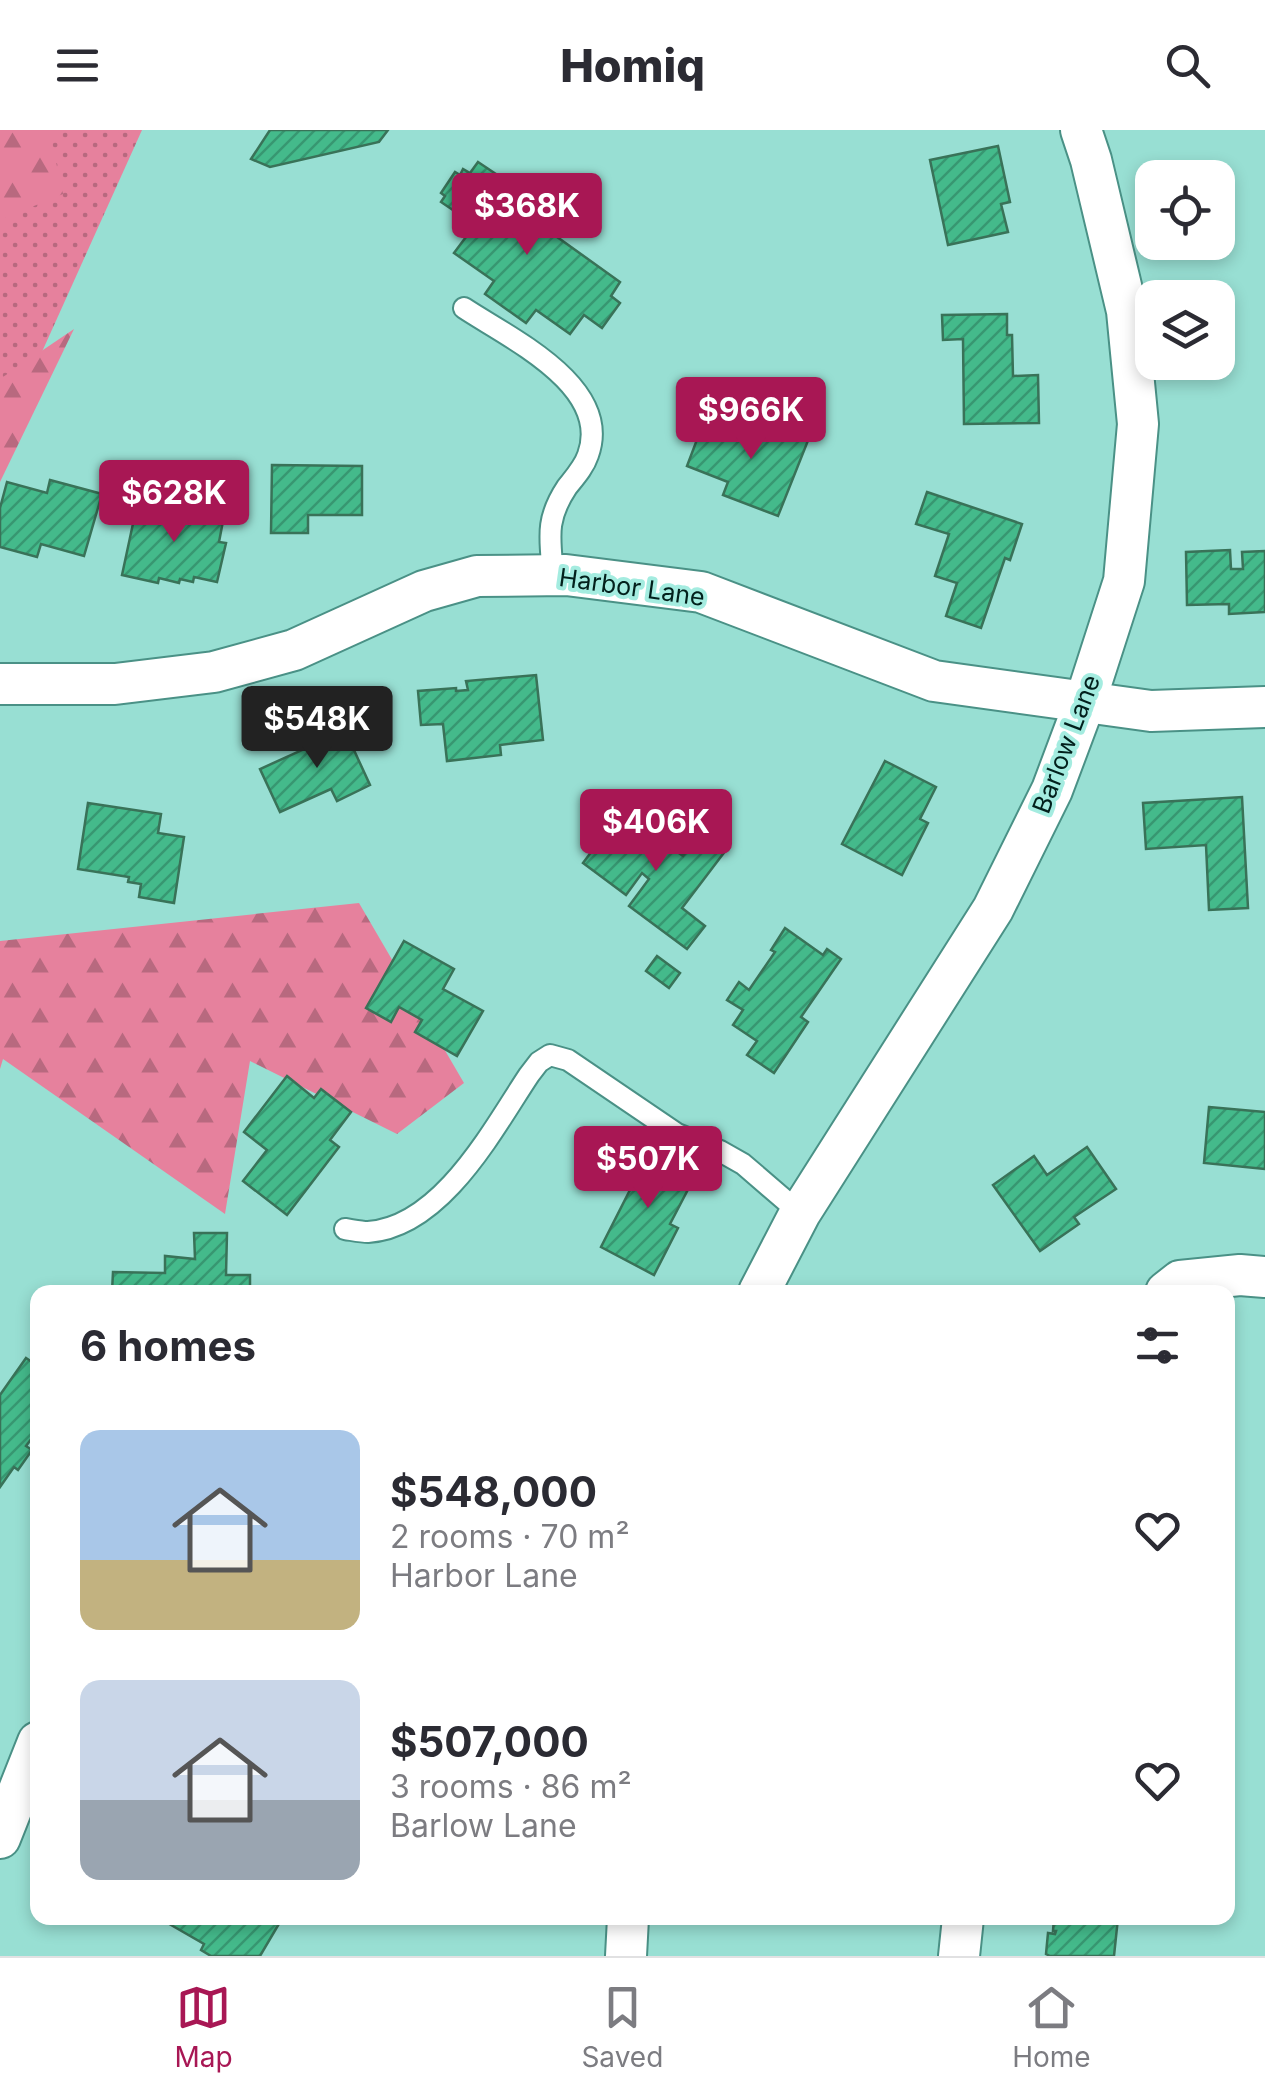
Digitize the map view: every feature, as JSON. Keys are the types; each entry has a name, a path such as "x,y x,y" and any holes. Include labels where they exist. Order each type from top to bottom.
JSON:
{"street":[{"name":"Barlow Lane","path":"763,1285 800,1213 993,909 1052,790 1124,581 1138,424 1127,311 1081,130"},
{"name":"Harbor Lane","path":"0,684 115,684 214,672 294,650 437,587 477,576 553,576 702,592 934,681 1151,711 1265,706"},
{"path":"1176,1285 1240,1276 1265,1278"},
{"path":"0,1838 30,1762"},
{"path":"626,1956 628,1925"},
{"path":"959,1956 963,1925"}],"lane":[{"path":"464,308 569,380 587,410 592,440 588,454 556,505 550,522 553,576"},
{"path":"345,1229 368,1232 394,1225 442,1195 472,1161 539,1062 550,1055 568,1060 677,1134 743,1164 800,1213"}],"green space":[{"path":"0,130 142,130 0,445"},
{"path":"0,130 49,130 63,194 0,220"},
{"path":"74,329 0,482 0,379"},
{"path":"359,903 464,1083 397,1134 250,1061 225,1214 3,1059 0,1069 0,941"}],"building":[{"path":"270,130 388,130 379,142 270,167 251,159"},
{"path":"998,146 1010,202 1001,204 1008,232 948,245 930,160"},
{"path":"478,162 502,178 493,191 620,282 611,296 620,303 602,328 584,315 570,334 536,310 526,323 485,294 494,281 454,253 475,225 441,202 445,196 441,193 455,172 460,175 463,169 470,173"},
{"path":"1007,314 1013,376 1038,375 1039,423 964,424 963,339 943,340 942,315"},
{"path":"757,418 809,438 778,516 723,495 728,482 687,466 704,421 750,439"},
{"path":"272,465 362,466 362,515 308,515 308,533 271,533"},
{"path":"50,480 102,494 84,556 41,544 37,557 0,547 0,508 7,482 47,493"},
{"path":"927,492 1022,524 1010,560 1005,558 981,628 946,616 957,583 935,576 949,534 916,524"},
{"path":"137,505 193,514 194,509 224,516 219,542 226,543 217,582 194,577 193,582 180,579 179,583 159,578 158,583 122,575"},
{"path":"1230,550 1231,569 1243,569 1242,552 1265,551 1265,612 1229,614 1229,604 1187,605 1186,552"},
{"path":"536,675 543,740 500,745 501,755 447,761 443,724 421,725 418,691 468,690 466,681"},
{"path":"342,724 370,785 337,801 331,789 280,812 260,769 309,747 306,741"},
{"path":"885,761 936,787 920,819 928,823 902,875 842,844"},
{"path":"1242,797 1248,908 1209,910 1206,845 1146,849 1143,803"},
{"path":"88,803 161,814 158,833 184,837 174,903 139,897 141,884 128,882 129,877 78,869"},
{"path":"619,815 636,828 643,819 676,843 672,848 683,856 701,832 726,850 682,908 705,926 687,949 629,906 649,879 642,873 626,895 583,863"},
{"path":"785,928 823,955 827,949 841,959 801,1017 808,1022 774,1073 747,1055 757,1041 733,1025 743,1010 727,1000 739,982 749,990 775,952 771,950"},
{"path":"404,941 454,969 443,989 483,1011 457,1056 415,1032 422,1020 399,1007 391,1022 366,1008"},
{"path":"657,956 680,973 669,988 646,971"},
{"path":"287,1076 314,1098 321,1089 351,1112 330,1140 339,1147 287,1215 243,1181 267,1150 244,1132"},
{"path":"1209,1107 1265,1112 1265,1169 1204,1163"},
{"path":"1087,1147 1116,1189 1074,1217 1079,1224 1040,1251 993,1185 1034,1156 1047,1175"},
{"path":"633,1151 645,1158 649,1152 695,1176 670,1224 678,1228 654,1275 601,1247 634,1182 620,1175"},
{"path":"194,1233 227,1233 226,1275 250,1275 250,1285 112,1285 113,1272 165,1273 165,1256 195,1259"},
{"path":"26,1358 30,1361 30,1441 26,1446 30,1453 0,1487 0,1395"},
{"path":"171,1925 278,1925 260,1956 211,1956 201,1950 204,1944"},
{"path":"1053,1925 1117,1925 1114,1956 1050,1956 1046,1954 1048,1933 1055,1934"}]}
